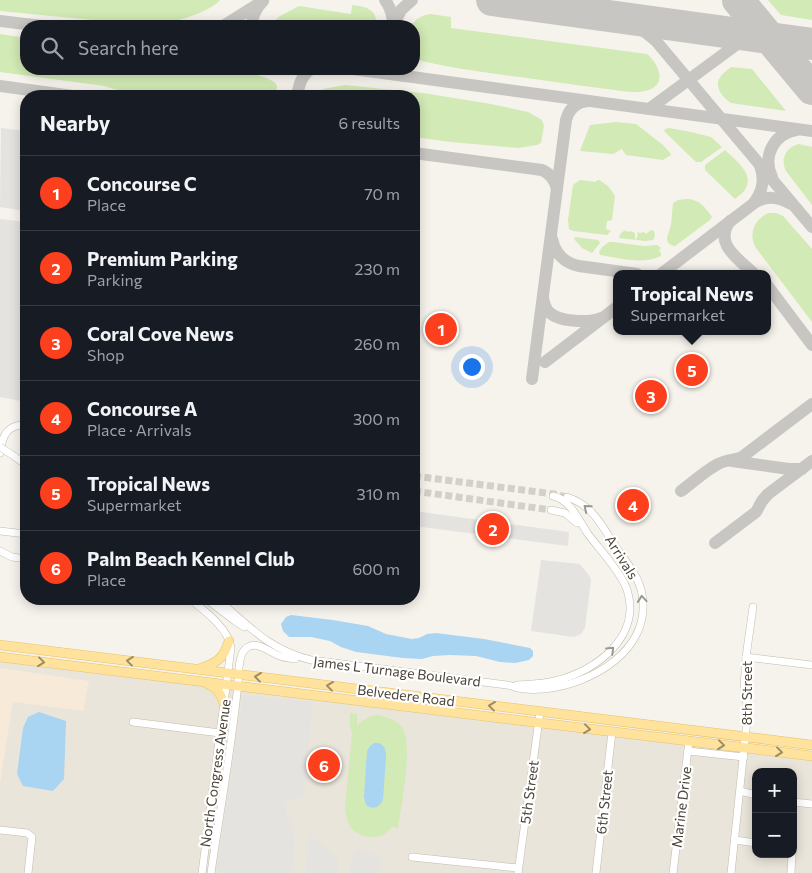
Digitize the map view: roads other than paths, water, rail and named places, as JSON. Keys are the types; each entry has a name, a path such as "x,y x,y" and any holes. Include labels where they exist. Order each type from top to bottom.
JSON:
{"main road":[{"path":"197,669 210,665 221,658 230,641"},
{"name":"Belvedere Road","path":"0,645 812,745"},
{"path":"4,657 34,649"},
{"name":"Belvedere Road","path":"4,657 612,732 689,746 744,753 812,756"},
{"path":"198,681 216,688 224,704"}],"street":[{"path":"0,453 2,439 7,432 20,426"},
{"path":"0,447 20,460"},
{"path":"507,685 546,683 570,676 593,665 619,642 629,620 630,604 622,579 570,507 561,499 553,496"},
{"name":"Arrivals","path":"507,685 525,690 542,689 562,686 589,677 619,657 632,643 639,627 643,603 640,586 634,573 593,513 580,503 567,497"},
{"path":"552,510 568,515 585,530"},
{"path":"2,531 20,533"},
{"path":"0,551 12,557 20,558"},
{"path":"196,605 216,623 230,641"},
{"path":"214,605 256,634"},
{"name":"James L Turnage Boulevard","path":"224,605 256,634 281,650 296,656 311,660 507,685"},
{"name":"8th Street","path":"731,873 746,737 748,711 744,687 753,607"},
{"name":"North Congress Avenue","path":"202,873 227,684 231,650 230,641"},
{"name":"North Congress Avenue","path":"211,873 243,652 252,646 262,647 282,657 311,660"},
{"path":"746,657 812,665"},
{"name":"5th Street","path":"518,870 540,712"},
{"path":"133,722 220,732"},
{"name":"6th Street","path":"596,873 612,732"},
{"name":"Marine Drive","path":"673,873 689,746"},
{"path":"740,791 752,794"},
{"path":"797,802 812,804"},
{"path":"0,830 30,834 32,837 28,873"},
{"path":"735,840 752,842"},
{"path":"412,857 518,870"},
{"path":"791,873 792,858"}],"water":[{"path":"291,615 368,626 386,634 412,639 436,633 484,639 530,648 533,651 533,656 529,660 515,663 500,662 476,656 450,655 422,659 356,652 330,641 311,637 289,637 283,631 281,624 286,617"},
{"path":"39,712 66,721 64,779 53,791 23,786 17,774 23,728 28,717"},
{"path":"374,743 380,743 383,746 386,756 383,800 378,806 373,808 366,805 364,797 367,751"}],"tunnel":[{"path":"420,477 567,497"},
{"path":"420,492 551,510"}],"place":[{"name":"Concourse C","path":"441,329"},
{"name":"Tropical News","path":"692,370"},
{"name":"Coral Cove News","path":"651,396"},
{"name":"Concourse A","path":"633,505"},
{"name":"Premium Parking","path":"493,529"},
{"name":"Palm Beach Kennel Club","path":"324,765"}]}
